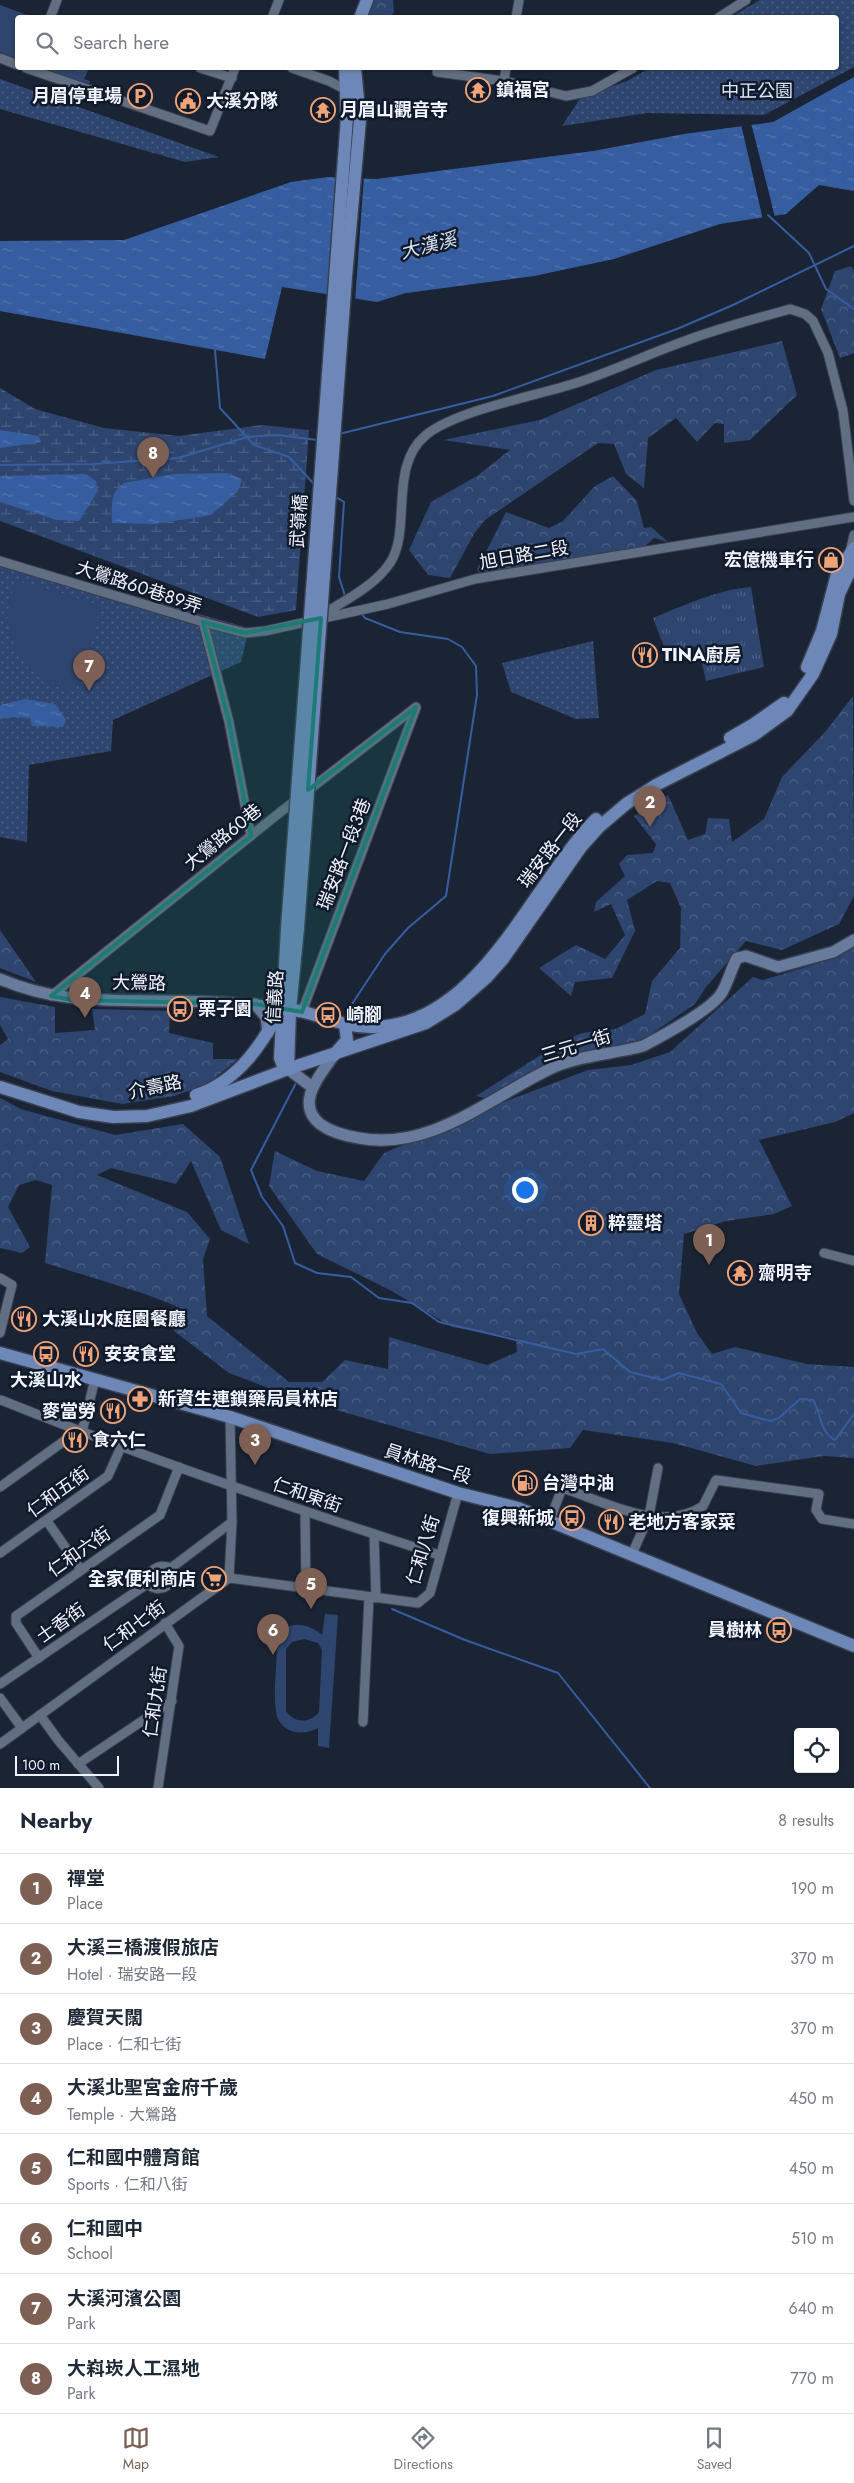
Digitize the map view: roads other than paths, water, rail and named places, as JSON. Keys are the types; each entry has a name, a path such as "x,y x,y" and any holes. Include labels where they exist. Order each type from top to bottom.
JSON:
{"main road":[{"path":"353,15 358,0"},
{"path":"361,15 367,0"},
{"path":"345,70 345,89 354,119"},
{"path":"354,119 356,97 355,70"},
{"name":"武嶺橋","path":"292,928 354,119"},
{"name":"瑞安路一段","path":"291,1010 345,1025 372,1027 406,1023 458,993 489,963 556,866 579,836 599,816 621,798 653,777 754,724 785,702 808,666 822,631 837,574 853,554"},
{"name":"瑞安路一段","path":"288,1069 426,1023 455,1005 486,978 503,959 576,854 599,827 626,804 656,785 754,735 787,711 802,693 817,666 831,634 839,594 853,554"},
{"name":"信義路","path":"288,1069 283,1066 280,1058 291,1010 292,928"},
{"name":"介壽路","path":"0,1080 18,1088 81,1105 116,1111 145,1110 205,1092 226,1080 249,1058 268,1033 291,1010"},
{"path":"334,1055 346,1040 345,1025"},
{"name":"介壽路","path":"0,1087 79,1112 129,1118 191,1106 288,1069"},
{"name":"員林路一段","path":"0,1353 230,1417 458,1493 518,1508 834,1640 854,1646"},
{"name":"員林路一段","path":"834,1640 854,1654"}],"street":[{"path":"52,15 57,0"},
{"path":"273,15 279,0"},
{"path":"516,15 518,0"},
{"path":"723,15 746,0"},
{"path":"0,58 15,64"},
{"path":"33,70 210,131 234,70"},
{"path":"206,70 232,78"},
{"path":"297,70 345,89 356,97"},
{"path":"504,81 506,70"},
{"path":"437,72 504,81 566,96 592,91 629,70"},
{"path":"313,620 352,596 378,576 391,562 397,543 405,476 413,452 426,435 457,418 577,383 686,340 790,309 805,314 813,321 821,335 843,411 854,501"},
{"name":"旭日路二段","path":"203,622 245,633 265,631 368,609 476,579 854,517"},
{"path":"853,554 854,535"},
{"name":"大鶯路60巷89弄","path":"0,561 203,622 229,722 251,836"},
{"name":"大鶯路60巷","path":"51,996 416,707"},
{"name":"瑞安路一段3巷","path":"291,1010 416,707"},
{"name":"三元一街","path":"312,1087 309,1108 313,1116 326,1128 351,1137 369,1140 422,1135 447,1124 556,1066 638,1047 656,1039 722,994 737,958 746,956 778,966 833,952 854,940"},
{"name":"大鶯路","path":"0,979 37,993 72,1000 255,1004 291,1010"},
{"path":"255,1004 266,1017 268,1033"},
{"path":"288,1069 312,1087 334,1055"},
{"path":"824,1253 854,1261"},
{"path":"0,1278 12,1285 0,1333"},
{"path":"0,1487 80,1432 95,1379"},
{"name":"仁和東街","path":"1,1400 80,1432 179,1468 439,1556"},
{"path":"230,1417 232,1522 230,1578"},
{"name":"仁和五街","path":"0,1553 108,1476 121,1447"},
{"name":"仁和六街","path":"39,1658 16,1623 16,1616 160,1515 179,1468"},
{"path":"632,1554 649,1516 658,1468"},
{"path":"550,1520 562,1488 628,1511 649,1516 684,1514 703,1506 716,1480 819,1494 816,1510 822,1519 854,1524"},
{"name":"仁和八街","path":"230,1578 418,1603 430,1594 458,1493"},
{"path":"305,1512 306,1588"},
{"path":"47,1520 81,1570"},
{"name":"士香街","path":"0,1684 147,1584 148,1577 156,1567 164,1565 171,1568 232,1522"},
{"path":"363,1722 373,1597 374,1534"},
{"path":"147,1584 160,1590 167,1587 172,1582 171,1568"},
{"name":"仁和七街","path":"0,1744 230,1578"},
{"name":"仁和九街","path":"158,1788 179,1646 166,1623"},
{"path":"0,1698 22,1728"},
{"path":"78,1764 172,1702"},
{"path":"40,1715 78,1764 100,1788"}],"water":[{"name":"大漢溪","path":"854,77 854,191 819,185 786,214 720,224 614,259 534,276 406,293 377,302 282,287 265,359 0,311 0,241 124,240 291,182 328,177 376,179 593,151 684,134 773,122"},
{"path":"0,430 39,436 41,442 0,448"},
{"path":"227,473 242,479 238,491 211,515 155,524 112,523 114,496 119,487 124,483 174,474"},
{"path":"86,474 96,481 98,491 79,521 57,520 0,502 0,476"},
{"path":"25,699 55,704 66,720 63,727 32,726 30,718 13,717 0,719 0,705"}],"waterway":[{"path":"768,215 809,253 826,289 854,309"},
{"path":"339,434 493,396 677,329 733,305 854,246"},
{"path":"215,350 220,408 254,445 289,457 314,484"},
{"path":"0,465 93,464 178,458 247,437 278,435 317,440"},
{"path":"336,497 344,502 339,577 345,596"},
{"path":"348,1010 385,954 408,928 446,896 477,695 476,666 462,647 448,639 400,632 365,618 362,614"},
{"path":"296,1083 251,1170 262,1197 283,1226 295,1263 317,1273 351,1277 379,1298 412,1303 439,1322 576,1354 603,1349 630,1372 662,1380 679,1373 721,1384 741,1413 770,1421 779,1418 800,1399 813,1400 823,1427 835,1440 854,1414"},
{"path":"392,1609 465,1640 558,1673 650,1788"}],"place":[{"name":"鎮福宮","path":"478,90"},
{"name":"月眉停車場","path":"140,96"},
{"name":"大溪分隊","path":"188,101"},
{"name":"月眉山觀音寺","path":"323,110"},
{"name":"大嵙崁人工濕地","path":"153,478"},
{"name":"宏億機車行","path":"831,560"},
{"name":"TINA廚房","path":"645,655"},
{"name":"大溪河濱公園","path":"89,691"},
{"name":"大溪三橋渡假旅店","path":"650,827"},
{"name":"栗子園","path":"180,1009"},
{"name":"崎腳","path":"328,1015"},
{"name":"大溪北聖宮金府千歲","path":"85,1018"},
{"name":"粹靈塔","path":"591,1223"},
{"name":"禪堂","path":"709,1265"},
{"name":"齋明寺","path":"740,1273"},
{"name":"大溪山水庭園餐廳","path":"24,1319"},
{"name":"大溪山水","path":"46,1354"},
{"name":"安安食堂","path":"86,1354"},
{"name":"新資生連鎖藥局員林店","path":"140,1399"},
{"name":"麥當勞","path":"113,1411"},
{"name":"食六仁","path":"75,1440"},
{"name":"慶賀天闊","path":"255,1465"},
{"name":"台灣中油","path":"525,1483"},
{"name":"復興新城","path":"572,1518"},
{"name":"老地方客家菜","path":"611,1522"},
{"name":"全家便利商店","path":"214,1579"},
{"name":"仁和國中體育館","path":"311,1609"},
{"name":"員樹林","path":"779,1630"},
{"name":"仁和國中","path":"273,1655"}],"park label":[{"name":"中正公園","path":"757,91"}]}
